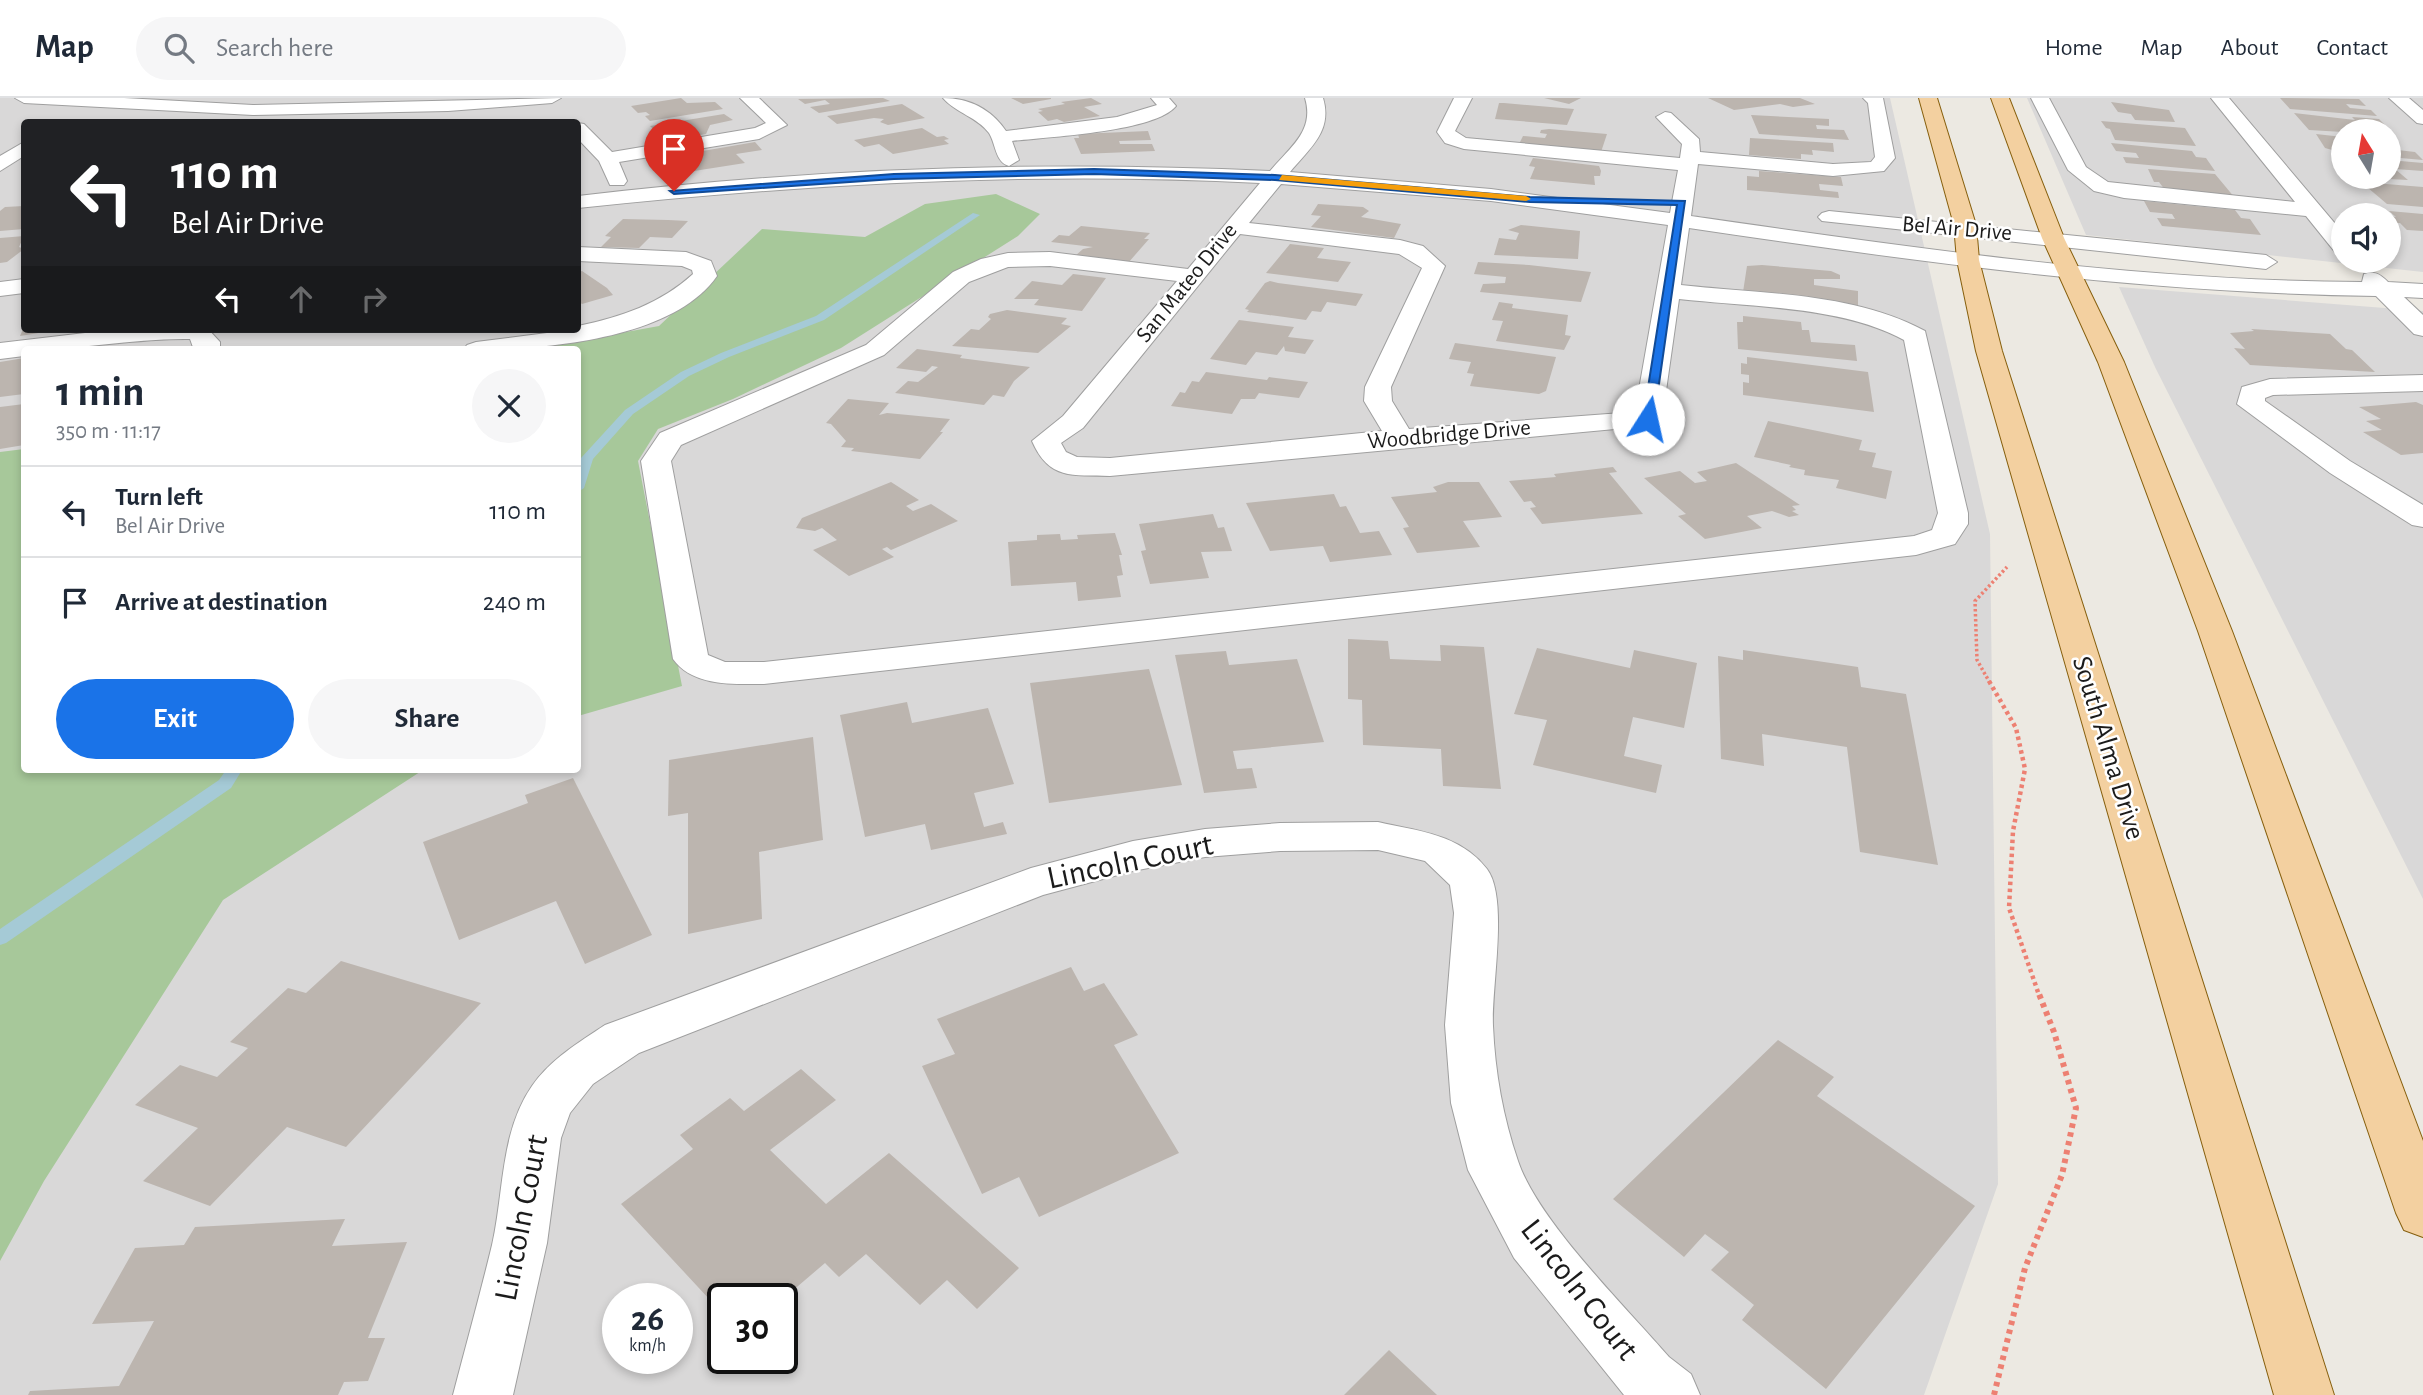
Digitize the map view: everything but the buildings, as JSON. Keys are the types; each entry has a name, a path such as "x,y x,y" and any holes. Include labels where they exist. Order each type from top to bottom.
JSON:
{"main road":[{"name":"South Alma Drive","path":"1928,98 1964,229 1968,260 1997,378 2304,1395"},
{"path":"2000,98 2053,238 2112,362 2220,644 2423,1213"}],"street":[{"path":"24,98 253,110 424,107 552,98"},
{"path":"564,98 564,113 569,119"},
{"path":"581,151 603,153 759,133 778,125 749,98"},
{"path":"952,98 990,121 1003,136 1009,162 1008,172"},
{"path":"1003,136 1139,120 1163,111 1167,106 1160,98"},
{"name":"San Mateo Drive","path":"1054,458 1046,441 1073,422 1313,132 1319,114 1314,98"},
{"path":"1464,98 1446,132 1452,139 1464,143 1833,170 1877,167 1885,158 1876,100 1872,98"},
{"path":"2040,98 2078,170 2101,187 2124,192 2312,210"},
{"path":"2220,98 2331,233"},
{"path":"2398,98 2423,119"},
{"path":"71,116 91,102"},
{"path":"1665,117 1692,143 1689,161"},
{"path":"581,131 603,153 615,170 624,196"},
{"path":"0,165 21,150"},
{"name":"Woodbridge Drive","path":"1054,458 1073,466 1110,467 1400,438 1648,419 1689,161"},
{"name":"Bel Air Drive","path":"581,202 822,180 1008,172 1275,177 1680,213 1968,260 2068,270 2259,288 2386,293 2423,291"},
{"name":"Bel Air Drive","path":"1680,213 1737,208"},
{"name":"Bel Air Drive","path":"1805,214 2053,238 2293,266 2386,293"},
{"path":"1232,227 1400,247 1429,259 1434,266 1432,276 1378,387 1378,401 1400,438"},
{"path":"581,254 686,259 703,266 705,276 692,291 662,310 626,322 581,330"},
{"path":"1192,276 1050,259 1019,259 989,264 961,277 875,350 670,439 656,461 691,659 702,668 726,673 764,673 1916,545 1944,537 1952,524 1953,513 1916,336 1898,324 1870,316 1668,291"},
{"path":"2366,273 2423,329"},
{"path":"0,289 21,286"},
{"path":"41,346 148,333"},
{"path":"497,346 567,333"},
{"path":"0,351 21,348"},
{"path":"2423,383 2270,387 2252,393 2251,404 2340,467 2423,518"},
{"name":"Lincoln Court","path":"483,1395 520,1243 535,1138 549,1102 576,1070 622,1039 939,916 1044,880 1133,856 1205,843 1280,837 1378,836 1439,850 1471,879 1476,913 1469,1025 1476,1103 1494,1170 1533,1240 1648,1378 1670,1395"}],"path":[{"path":"1994,1395 2025,1268 2062,1175 2076,1108 2054,1032 2025,960 2009,908 2014,831 2025,769 2016,728 1977,660 1975,601 2007,568 2005,555"}],"shaded area":[{"path":"0,98 1890,98 1990,534 1998,1184 1924,1395 0,1395"},
{"path":"2027,98 2423,98 2423,272 2401,270 2401,203 2331,203 2331,262 2086,235"},
{"path":"2119,287 2423,311 2423,899 2155,367"}],"green space":[{"path":"996,194 1040,214 1018,236 841,348 733,399 658,429 638,461 682,686 581,715 581,346 549,346 659,326 762,229 865,237 925,204"},
{"path":"21,449 21,773 418,773 223,900 44,1181 0,1261 0,452"}],"waterway":[{"path":"581,478 587,458 629,412 685,374 725,355 820,318 976,215"},
{"path":"0,938 225,784 232,773"}],"slow traffic":[{"path":"1282,178 1526,199"}],"route":[{"path":"674,191 894,176 1094,172 1275,177 1530,199 1682,203 1648,419"}]}
